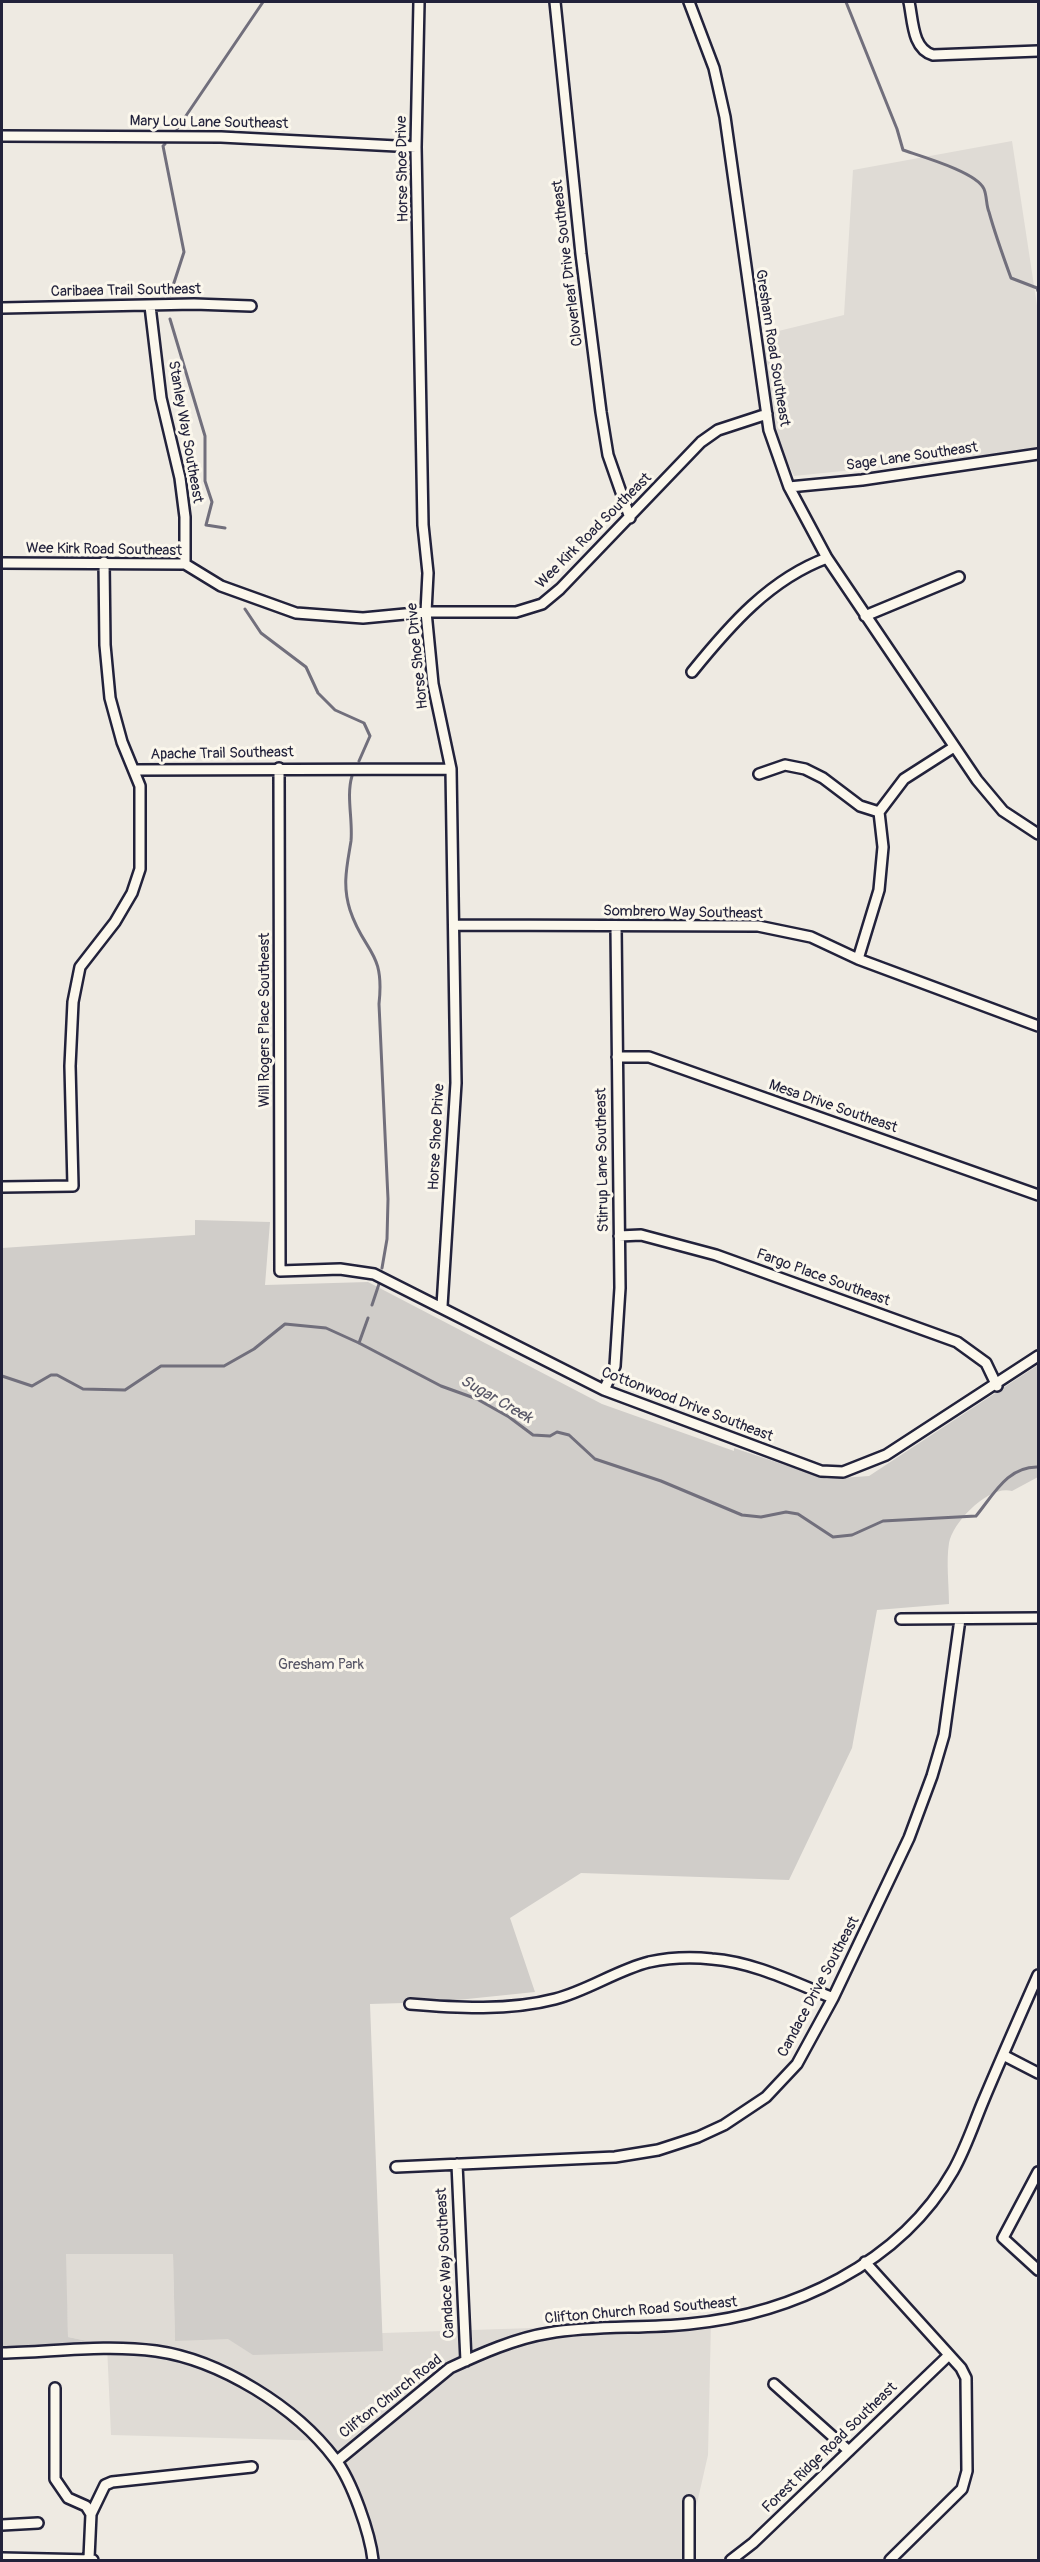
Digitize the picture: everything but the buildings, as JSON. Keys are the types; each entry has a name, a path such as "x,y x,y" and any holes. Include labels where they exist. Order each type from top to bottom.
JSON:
{"street":[{"name":"Horse Shoe Drive","path":"419,2 416,147 423,525 428,573 426,612 434,684 451,770 454,925 456,1083 442,1306"},
{"name":"Cloverleaf Drive Southeast","path":"555,2 581,254 601,412 608,455 630,518"},
{"name":"Gresham Road Southeast","path":"689,2 714,68 725,117 769,430 789,487 827,558 954,747 1003,811 1038,834"},
{"path":"909,2 918,44 924,52 933,55 1038,51"},
{"name":"Mary Lou Lane Southeast","path":"2,136 221,137 416,147"},
{"name":"Stanley Way Southeast","path":"150,306 161,399 180,478 185,564"},
{"name":"Caribaea Trail Southeast","path":"2,308 251,306"},
{"name":"Wee Kirk Road Southeast","path":"2,563 185,564 221,586 296,613 363,618 426,612 516,612 542,604 630,518 701,442 718,430 767,414"},
{"name":"Sage Lane Southeast","path":"789,487 862,480 1038,453"},
{"path":"692,672 720,637 768,590 802,567 827,558"},
{"name":"Apache Trail Southeast","path":"104,562 105,645 110,698 122,742 134,770 279,768 451,770"},
{"path":"865,616 959,577"},
{"path":"858,959 879,890 883,847 879,812 903,779 954,747"},
{"path":"759,774 785,765 805,769 823,778 860,806 879,812"},
{"name":"Will Rogers Place Southeast","path":"279,768 280,1271"},
{"path":"2,1187 73,1186 70,1066 72,1002 80,967 115,922 132,893 140,869 140,786 134,770"},
{"name":"Sombrero Way Southeast","path":"454,925 758,926 811,938 858,959 1038,1026"},
{"name":"Stirrup Lane Southeast","path":"604,1390 615,1366 620,1288 616,927"},
{"name":"Mesa Drive Southeast","path":"617,1057 649,1057 1038,1195"},
{"name":"Fargo Place Southeast","path":"619,1236 641,1235 668,1240 957,1342 986,1363 997,1386"},
{"name":"Cottonwood Drive Southeast","path":"280,1271 340,1269 374,1274 442,1306 604,1390 821,1471 843,1472 886,1455 997,1386 1038,1356"},
{"path":"901,1619 1038,1618"},
{"name":"Candace Drive Southeast","path":"396,2167 630,2156 698,2138 724,2125 766,2097 797,2064 833,1998 909,1838 932,1776 944,1735 960,1619"},
{"path":"410,2004 465,2008 540,2003 559,1998 648,1962 679,1959 713,1959 749,1965 833,1998"},
{"name":"Clifton Church Road Southeast","path":"466,2361 546,2333 574,2329 666,2327 747,2316 801,2299 865,2262 916,2218 953,2170 1038,1975"},
{"path":"1003,2055 1038,2073"},
{"name":"Candace Way Southeast","path":"457,2164 466,2361"},
{"path":"1038,2172 1003,2238 1038,2270"},
{"path":"865,2262 949,2355 966,2378 967,2471 962,2488 890,2560"},
{"path":"2,2353 136,2348 172,2354 225,2372 270,2398 316,2437 337,2461 362,2515 373,2560"},
{"name":"Forest Ridge Road Southeast","path":"731,2560 753,2543 949,2355"},
{"name":"Clifton Church Road","path":"337,2461 450,2368 466,2361"},
{"path":"774,2384 849,2451"},
{"path":"55,2388 55,2479 68,2498 86,2506 91,2514"},
{"path":"2,2558 92,2559 91,2514 105,2485 112,2482 252,2467"},
{"path":"689,2501 689,2560"},
{"path":"2,2525 38,2523"}],"shaded area":[{"path":"1012,141 1038,312 1038,451 794,476 772,428 754,337 844,315 853,170"},
{"path":"65,2254 173,2254 175,2340 711,2322 708,2455 684,2560 375,2560 369,2521 330,2441 111,2435 107,2345 68,2337"}],"green space":[{"name":"Gresham Park","path":"195,1220 270,1222 265,1285 368,1282 602,1404 734,1451 734,1448 827,1479 869,1476 1038,1365 1038,1477 1012,1491 1003,1490 993,1493 974,1506 957,1525 948,1550 949,1604 877,1610 852,1748 789,1880 581,1873 510,1918 535,1992 438,2002 370,2004 383,2351 253,2355 228,2339 175,2341 173,2254 66,2254 68,2337 107,2345 2,2351 2,1248 195,1235"}],"waterway":[{"path":"177,129 263,2"},
{"path":"846,2 897,129 903,150 947,165 979,183 984,189 991,220 1011,278 1037,288 1038,291"},
{"path":"165,144 163,146 184,252 170,295"},
{"path":"170,319 205,436 205,481 212,502 206,525 225,528"},
{"path":"245,609 261,633 306,667 318,693 335,710 364,723 370,736 359,761"},
{"path":"352,776 350,784 351,841 346,892 350,910 376,962 380,986 388,1199 387,1239 382,1268"},
{"path":"372,1305 379,1284"},
{"path":"359,1343 368,1318"},
{"name":"Sugar Creek","path":"2,1376 32,1386 51,1375 57,1375 83,1389 125,1390 161,1366 224,1366 254,1349 285,1324 326,1328 441,1386 477,1399 509,1417 533,1435 550,1436 557,1432 569,1435 595,1459 661,1481 742,1515 761,1517 786,1512 798,1514 833,1537 852,1535 883,1521 976,1516 1010,1476 1027,1468 1038,1467"}]}
